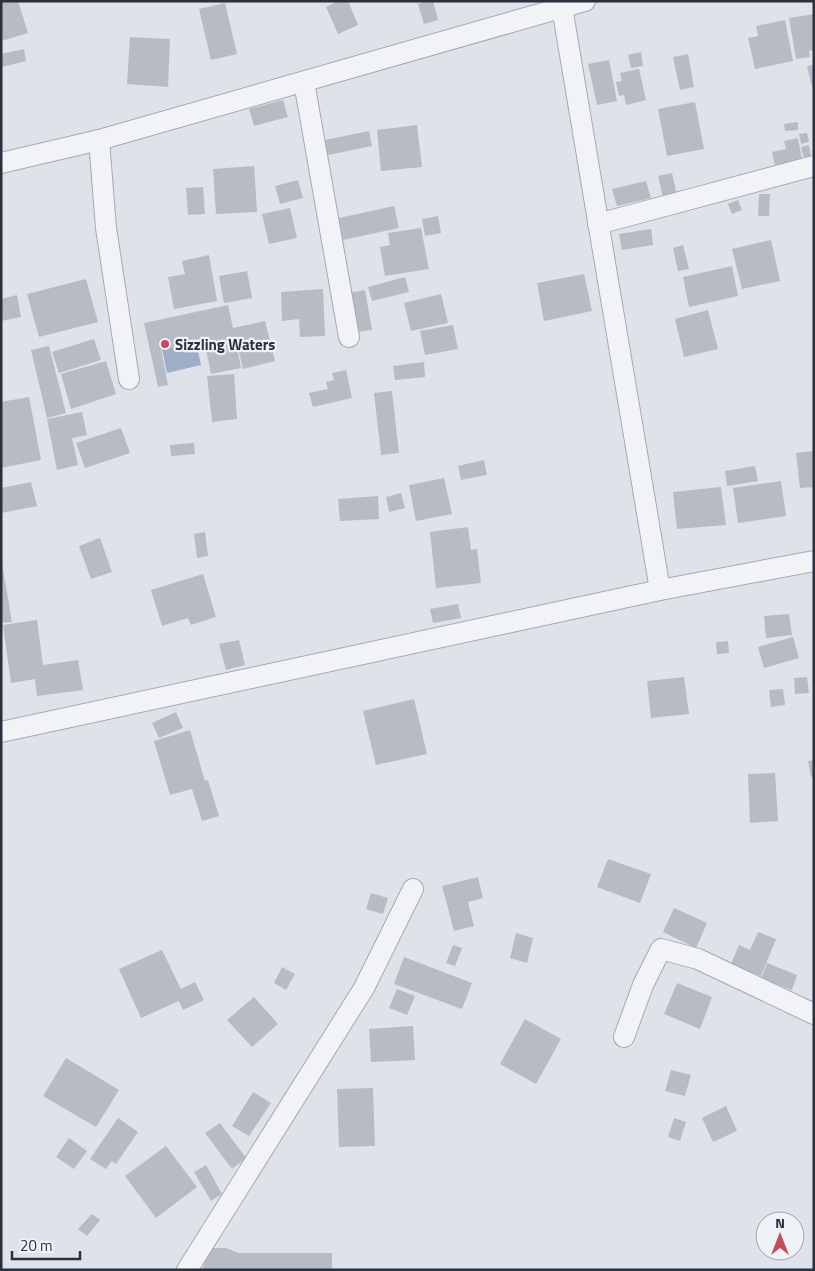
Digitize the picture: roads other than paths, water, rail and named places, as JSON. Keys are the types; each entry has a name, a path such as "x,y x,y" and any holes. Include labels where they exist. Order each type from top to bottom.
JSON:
{"street":[{"path":"1,163 99,140 585,1"},
{"path":"562,7 660,590"},
{"path":"304,82 349,337"},
{"path":"99,140 106,228 129,379"},
{"path":"598,224 814,166"},
{"path":"1,732 660,590 814,561"},
{"path":"187,1270 364,988 414,888"},
{"path":"624,1037 643,986 661,949 698,959 814,1014"}],"water":[{"path":"196,342 201,365 167,373 162,349"}],"place":[{"name":"Sizzling Waters","path":"165,344"}]}
